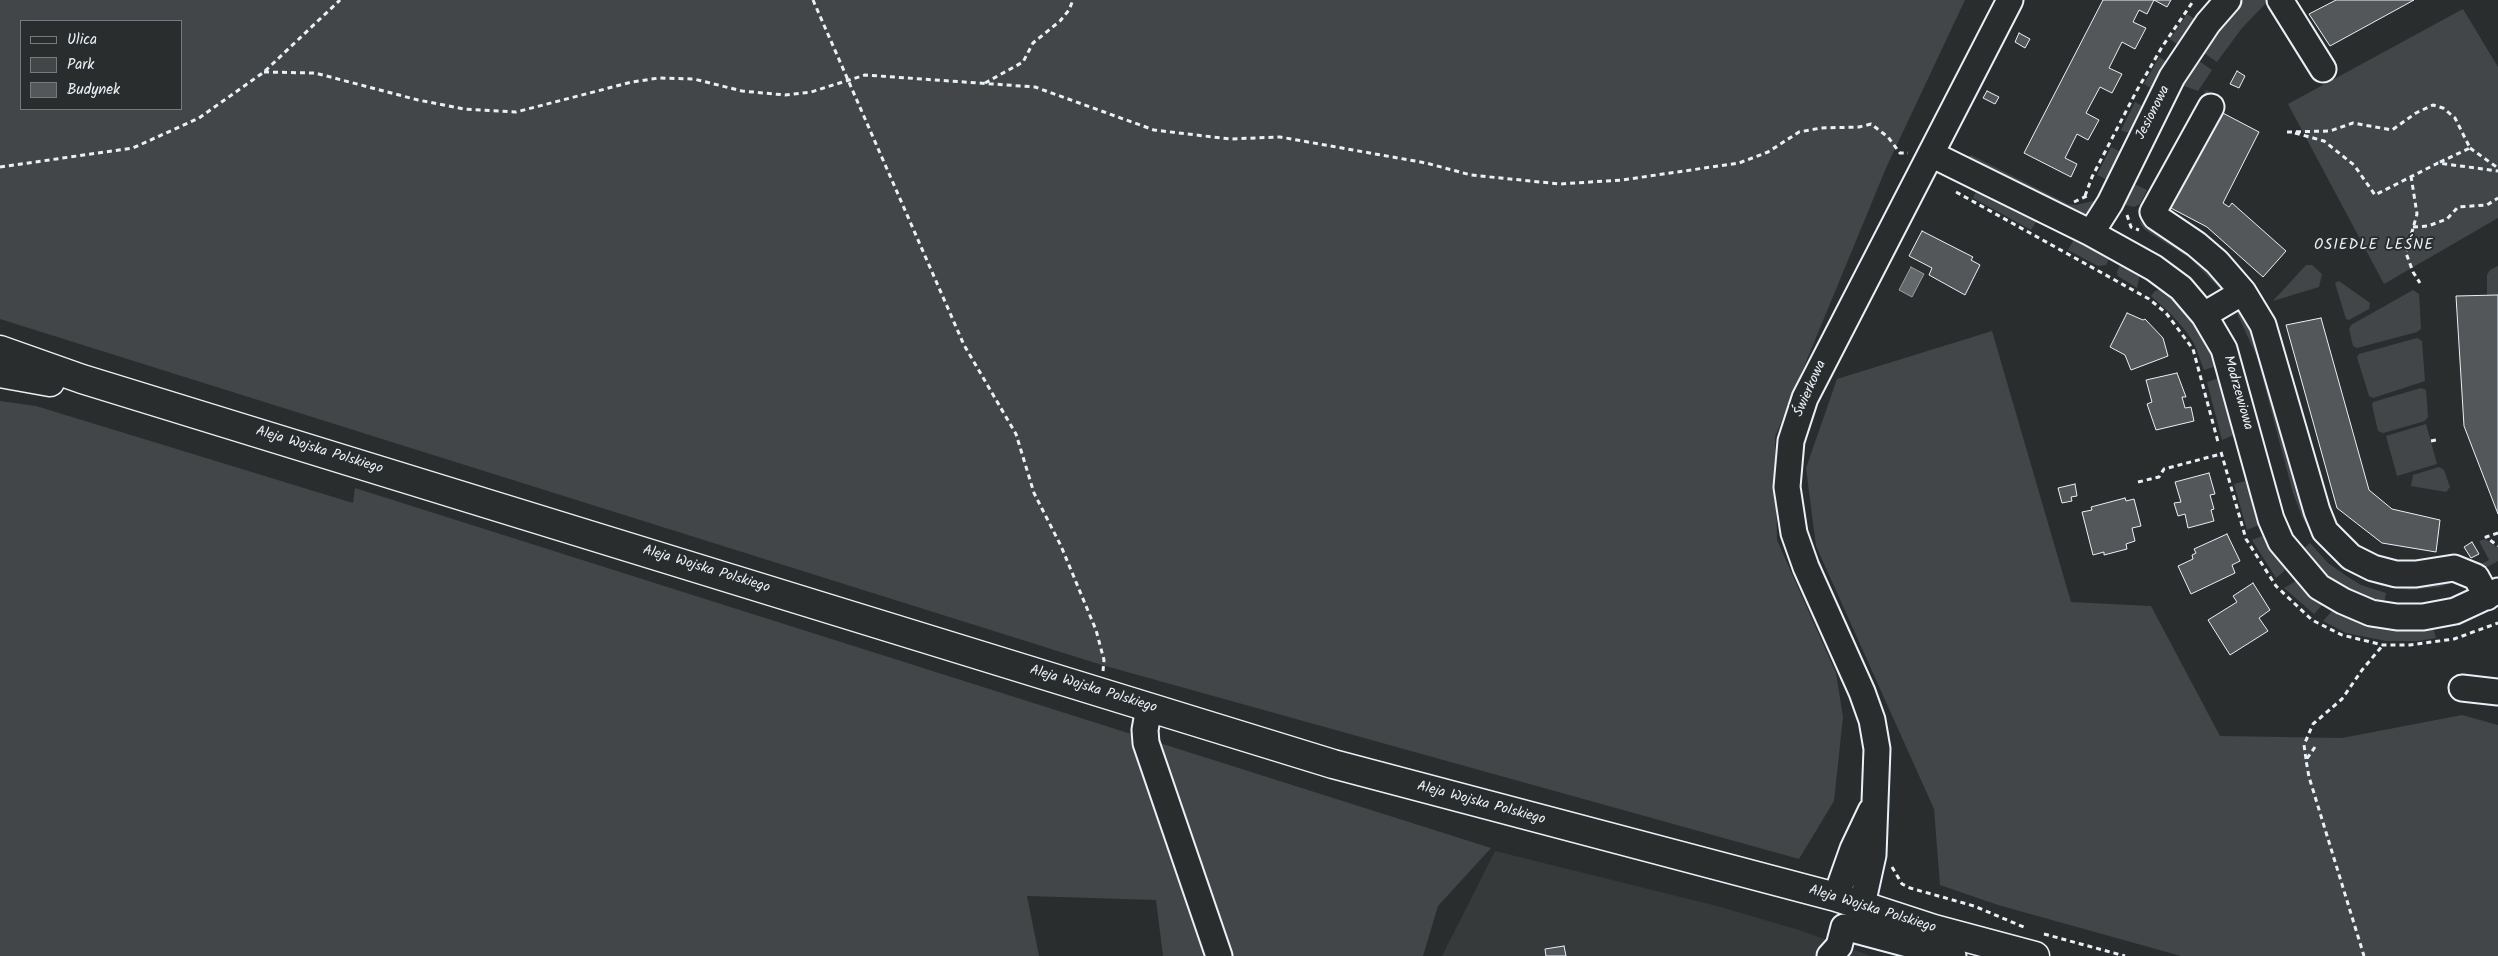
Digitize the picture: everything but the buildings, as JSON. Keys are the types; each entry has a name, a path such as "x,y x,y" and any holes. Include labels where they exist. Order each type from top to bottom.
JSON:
{"main road":[{"name":"Aleja Wojska Polskiego","path":"0,350 157,402 1333,764 1836,897 1934,929 2035,956"},
{"name":"Aleja Wojska Polskiego","path":"0,374 157,402"}],"street":[{"name":"Świerkowa","path":"1874,804 1878,779 1877,749 1872,720 1806,567 1794,533 1787,487 1791,441 1805,398 2010,0"},
{"name":"Jesionowa","path":"2091,233 2110,203 2172,77 2208,24 2228,0"},
{"path":"2280,0 2323,69"},
{"path":"2211,107 2153,212 2156,217 2189,238 2210,256 2243,292 2263,325 2282,385 2317,511 2325,531 2351,557 2373,568 2403,574 2454,568 2476,577 2493,594"},
{"name":"Modrzewiowa","path":"1931,154 2091,233 2154,268 2181,288 2204,315 2224,349 2271,519 2281,542 2319,587 2343,601 2370,613 2398,618 2423,617 2455,611 2493,594"},
{"path":"2204,315 2243,292"},
{"path":"2462,688 2498,692"},
{"path":"1149,707 1145,730 1146,743 1219,956"},
{"path":"1836,897 1853,849 1874,804"},
{"path":"1862,905 1874,855 1874,804"},
{"path":"1830,956 1839,946 1844,927 1953,956"}],"path":[{"path":"0,167 133,148 199,118 264,72 340,0"},
{"path":"812,0 964,345 1016,434 1034,492 1061,546 1096,630 1104,660 1103,674 1095,691"},
{"path":"984,83 1023,62 1033,43 1060,21 1069,10 1073,0"},
{"path":"2085,196 2092,177 2136,92 2162,47 2194,0"},
{"path":"264,72 315,73 418,100 464,109 516,112 632,82 659,78 694,79 742,91 794,94 811,92 847,79 865,75 1034,87 1154,130 1230,139 1280,137 1426,163 1470,175 1560,184 1632,179 1740,163 1768,152 1799,132 1821,128 1859,127 1872,124 1888,137 1900,153 1931,154"},
{"path":"2470,148 2375,195 2354,165 2324,140 2286,132 2330,131 2354,123 2392,130 2416,113 2433,105 2443,108 2455,118 2470,148 2498,170"},
{"path":"2438,163 2498,170"},
{"path":"2411,176 2417,214 2406,252 2413,272 2420,283"},
{"path":"1951,189 2149,299 2166,313 2193,349 2218,442"},
{"path":"2413,227 2428,226 2447,219 2458,207 2487,205 2498,198"},
{"path":"2431,441 2436,440"},
{"path":"2138,482 2159,477 2164,469 2221,454"},
{"path":"2498,533 2486,537 2498,546"},
{"path":"2364,956 2338,866 2318,812 2304,745 2313,724 2342,699 2362,670 2383,645"},
{"path":"2306,760 2315,747"},
{"path":"1891,865 1902,884 1910,888 1974,906 2026,929 2125,956"}],"shaded area":[{"path":"1911,267 1924,274 1912,297 1899,290"},
{"path":"1495,851 1717,906 1799,930 1871,956 1442,956"}],"green space":[{"path":"0,0 1965,0 1886,168 1775,437 1777,540 1836,673 1843,717 1834,801 1799,859 1102,665 0,319"},
{"path":"2243,0 2269,0 2242,28 2217,62 2201,51"},
{"path":"2463,9 2498,67 2498,218 2384,284 2288,104"},
{"path":"2187,14 2195,19 2198,26 2184,44 2177,44 2170,39"},
{"path":"2159,57 2168,62 2154,89 2144,84"},
{"path":"2196,59 2212,70 2198,91 2184,86 2182,81"},
{"path":"2206,90 2219,97 2149,204 2224,278 2226,295 2191,259 2144,229 2140,223 2142,214"},
{"path":"2135,102 2144,107 2136,133 2125,132 2121,130"},
{"path":"2111,147 2121,152 2123,158 2111,179 2106,179 2097,175"},
{"path":"1971,155 2068,204 2076,205 2093,201 2099,204 2084,216 1964,159"},
{"path":"2132,183 2147,190 2140,204 2134,207 2122,204"},
{"path":"1982,188 2036,216 2036,222 2031,230 1973,198 1976,191"},
{"path":"2078,237 2111,255 2106,265 2098,266 2068,250 2073,241"},
{"path":"2122,260 2140,274 2137,288 2118,276 2117,272"},
{"path":"2306,265 2312,265 2322,274 2319,287 2273,301"},
{"path":"2498,266 2498,295 2487,296 2487,275 2490,270"},
{"path":"2339,281 2370,303 2369,309 2349,320 2346,319 2335,283"},
{"path":"2161,289 2178,297 2220,363 2204,370 2194,343 2185,330 2151,296 2155,291"},
{"path":"2413,290 2419,294 2421,329 2417,332 2357,348 2353,346 2349,329 2351,325"},
{"path":"2236,311 2248,315 2328,544 2461,580 2439,587 2410,590 2378,585 2345,568 2314,538 2302,517 2293,493 2257,357"},
{"path":"1992,331 2071,602 2151,606 2220,736 2342,738 2462,715 2498,725 2498,956 2181,956 1998,905 1940,885 1934,809 1816,546 1806,468 1837,379"},
{"path":"2417,338 2422,341 2425,381 2373,398 2369,396 2357,357 2359,354"},
{"path":"2219,378 2224,379 2236,434 2222,440 2207,382"},
{"path":"2421,388 2426,390 2428,417 2425,421 2383,433 2378,431 2373,402"},
{"path":"0,401 36,406 353,503 355,488 1491,848 1438,906 1423,956 1163,956 1156,900 1027,896 1039,956 0,956"},
{"path":"2426,424 2437,464 2397,476 2386,436"},
{"path":"2439,467 2444,470 2450,487 2446,492 2411,486 2413,475"},
{"path":"2246,481 2252,482 2263,521 2259,525 2247,530 2234,484"},
{"path":"2262,536 2269,536 2289,567 2276,578 2252,540"},
{"path":"2485,539 2498,548 2498,561 2484,569 2481,564 2489,560 2479,541"},
{"path":"2310,543 2328,563 2345,575 2361,585 2386,593 2384,604 2381,606 2333,584 2302,550"},
{"path":"2302,580 2323,599 2322,605 2314,614 2284,588 2296,581"},
{"path":"2339,608 2433,627 2436,638 2418,641 2386,641 2346,633 2323,621 2333,610"}],"district":[{"name":"OSIEDLE LEŚNE","path":"2374,246"}]}
